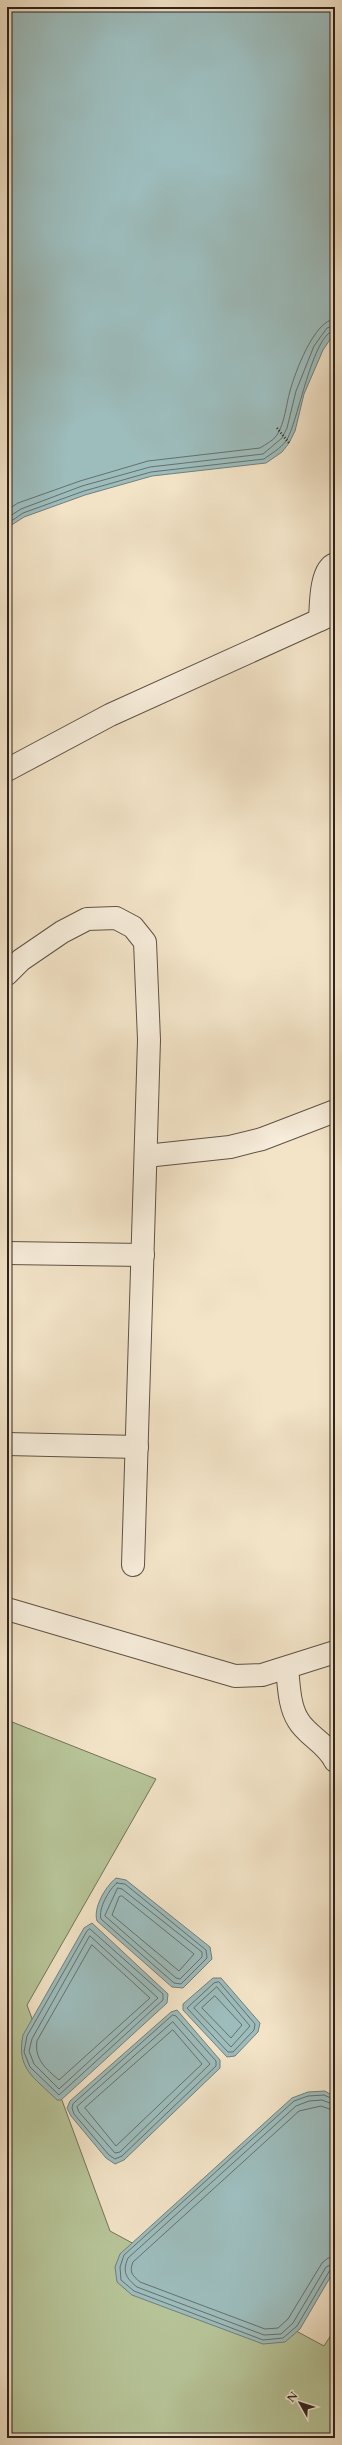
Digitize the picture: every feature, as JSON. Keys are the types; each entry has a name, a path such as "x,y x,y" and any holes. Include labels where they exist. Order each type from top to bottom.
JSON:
{"street":[{"path":"7,770 110,715 328,617 323,582 332,565 335,564"},
{"path":"7,974 21,960 62,932 87,919 116,918 133,926 145,942 149,1040 133,1565"},
{"path":"146,1156 230,1147 262,1139 335,1111"},
{"path":"7,1253 143,1255"},
{"path":"7,1444 136,1447"},
{"path":"7,1609 235,1676 262,1675 286,1669 335,1652"},
{"path":"286,1669 294,1713 298,1721 323,1744 335,1761"}],"path":[{"path":"277,428 289,443"}],"green space":[{"path":"7,1720 156,1779 27,2005 110,2231 324,2346 335,2329 335,2438 7,2438"}],"water":[{"path":"7,7 335,7 335,332 323,350 304,394 295,431 289,443 282,452 266,463 152,476 85,495 24,517 7,528"},
{"path":"116,1878 126,1880 210,1947 212,1959 183,1988 172,1987 97,1921 96,1916 98,1904 104,1892"},
{"path":"92,1923 168,1994 167,2003 61,2100 57,2100 29,2072 22,2056 23,2035 84,1928"},
{"path":"213,1978 221,1978 260,2023 258,2032 235,2056 227,2057 183,2010 183,2004"},
{"path":"177,2010 220,2060 220,2068 124,2160 115,2164 106,2158 71,2116 67,2108 70,2101 171,2012"},
{"path":"325,2091 335,2097 335,2269 300,2329 285,2342 263,2344 132,2295 117,2282 115,2267 120,2254 292,2098 308,2092"}]}
